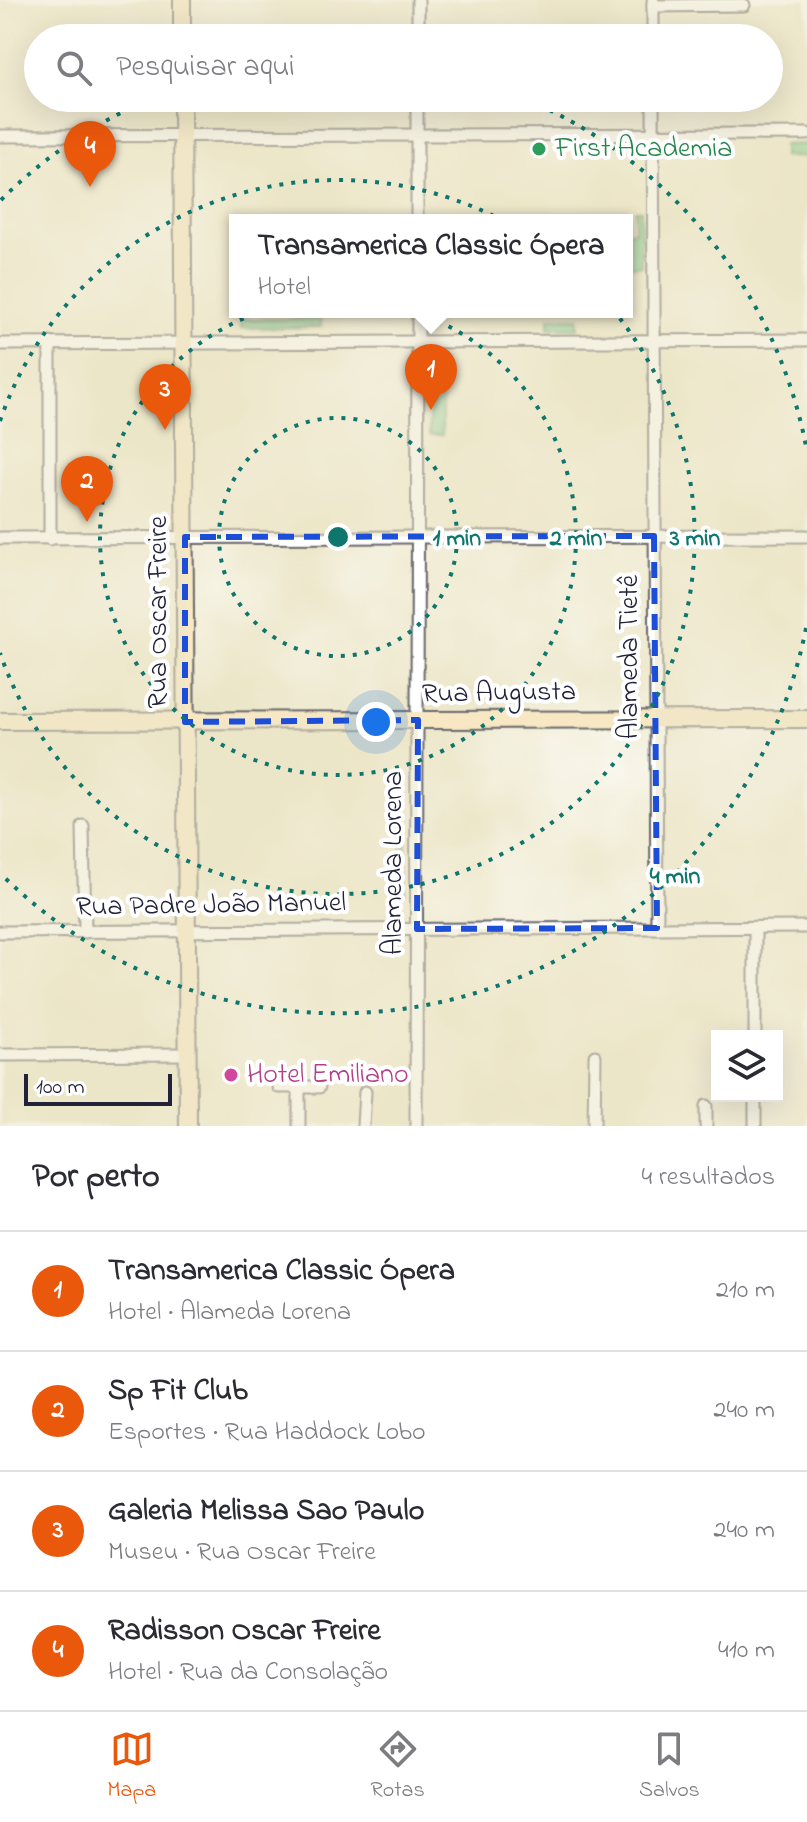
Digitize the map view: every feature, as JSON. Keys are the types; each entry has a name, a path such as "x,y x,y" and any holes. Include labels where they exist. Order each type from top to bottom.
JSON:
{"street":[{"path":"182,0 182,24"},
{"path":"418,0 418,24"},
{"path":"653,24 653,3 744,5"},
{"name":"Rua Oscar Freire","path":"182,112 188,1126"},
{"path":"417,112 417,214"},
{"name":"Alameda Tietê","path":"653,112 657,928"},
{"path":"0,136 807,134"},
{"name":"Alameda Lorena","path":"416,1126 418,318"},
{"path":"0,344 807,340"},
{"path":"50,343 50,539"},
{"path":"0,538 807,536"},
{"name":"Rua Augusta","path":"0,721 807,719"},
{"path":"83,826 85,932"},
{"name":"Rua Padre João Manuel","path":"0,932 807,927"},
{"path":"755,928 755,1030"},
{"path":"0,1055 187,1054"},
{"path":"594,1126 595,1056"},
{"path":"279,1087 319,1087"},
{"path":"299,1087 299,1126"},
{"path":"363,1126 365,1092"},
{"path":"755,1102 755,1126"},
{"path":"706,1106 706,1126"}],"highlighted area":[{"path":"654,536 657,928 417,929 418,720 185,722 185,537"}],"green space":[{"path":"807,144 807,157 783,157 783,145"},
{"path":"635,210 641,210 641,266 633,266"},
{"path":"549,318 578,318 578,328 549,328"},
{"path":"241,319 321,319 321,327 241,328"},
{"path":"429,389 442,389 442,435 429,435"},
{"path":"402,804 406,804 406,892 401,892"}],"place":[{"name":"First Academia","path":"539,149"},
{"name":"Radisson Oscar Freire","path":"90,187"},
{"name":"Transamerica Classic Ópera","path":"431,410"},
{"name":"Galeria Melissa Sao Paulo","path":"165,430"},
{"name":"Sp Fit Club","path":"87,522"},
{"name":"Hotel Emiliano","path":"231,1075"}]}
